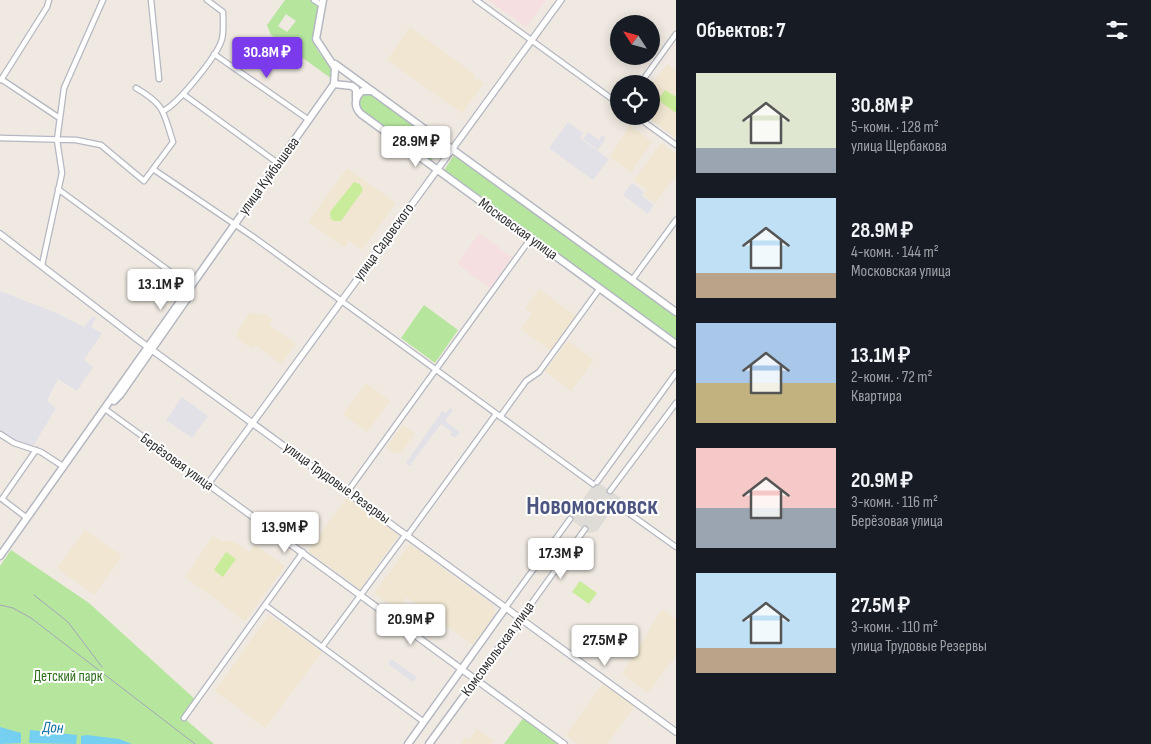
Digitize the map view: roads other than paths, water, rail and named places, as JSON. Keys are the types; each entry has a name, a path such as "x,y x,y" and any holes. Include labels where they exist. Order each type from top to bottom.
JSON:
{"main road":[{"path":"322,3 316,39 332,62 335,81"},
{"name":"Московская улица","path":"332,62 676,312"},
{"path":"335,81 356,80"},
{"path":"335,81 356,89 356,100"},
{"name":"улица Куйбышева","path":"151,348 201,272 279,164 335,81"},
{"path":"356,100 362,91 371,91"},
{"name":"Московская улица","path":"356,100 356,109 361,114 676,344"},
{"path":"0,556 105,408 120,395 151,348 180,312 201,272"},
{"name":"Комсомольская улица","path":"408,744 506,607"},
{"name":"Комсомольская улица","path":"429,744 521,618"}],"street":[{"path":"49,0 47,7 1,80 58,117"},
{"path":"42,266 62,173 57,140 58,117 64,88 103,0"},
{"path":"151,0 159,79"},
{"path":"163,111 171,108 183,94 214,54 222,39 223,12 206,0"},
{"path":"314,0 322,3"},
{"path":"476,0 610,97"},
{"name":"улица Садовского","path":"208,484 561,0"},
{"path":"646,75 676,34"},
{"path":"214,54 309,120"},
{"path":"0,138 76,140 103,146 144,181 173,142 163,111 156,100 136,88"},
{"path":"183,94 279,164"},
{"path":"648,125 676,145"},
{"path":"153,169 341,301 498,416 595,483 676,373"},
{"path":"58,189 191,287"},
{"path":"632,280 676,220"},
{"name":"улица Трудовые Резервы","path":"0,234 151,348 676,732"},
{"path":"348,491 531,238"},
{"path":"322,647 498,416 526,381 539,372 600,288"},
{"path":"610,491 676,403"},
{"name":"Берёзовая улица","path":"105,408 564,744"},
{"path":"0,434 14,443 36,450 64,467"},
{"path":"27,518 2,499 36,450"},
{"path":"616,504 676,547"},
{"name":"Комсомольская улица","path":"506,607 570,519"},
{"name":"Комсомольская улица","path":"521,618 585,529"},
{"path":"184,718 303,552"},
{"path":"265,606 424,722"}],"water":[{"path":"0,727 21,733 21,743 0,744"},
{"path":"30,730 77,735 76,744 29,743"},
{"path":"81,736 119,739 132,744 81,744"}],"railway":[{"path":"34,595 68,622 102,667"},
{"path":"0,605 13,608 31,618 195,744"}],"district":[{"name":"Новомосковск","path":"592,506"}],"park label":[{"name":"Детский парк","path":"68,676"}],"water label":[{"name":"Дон","path":"53,728"}]}
